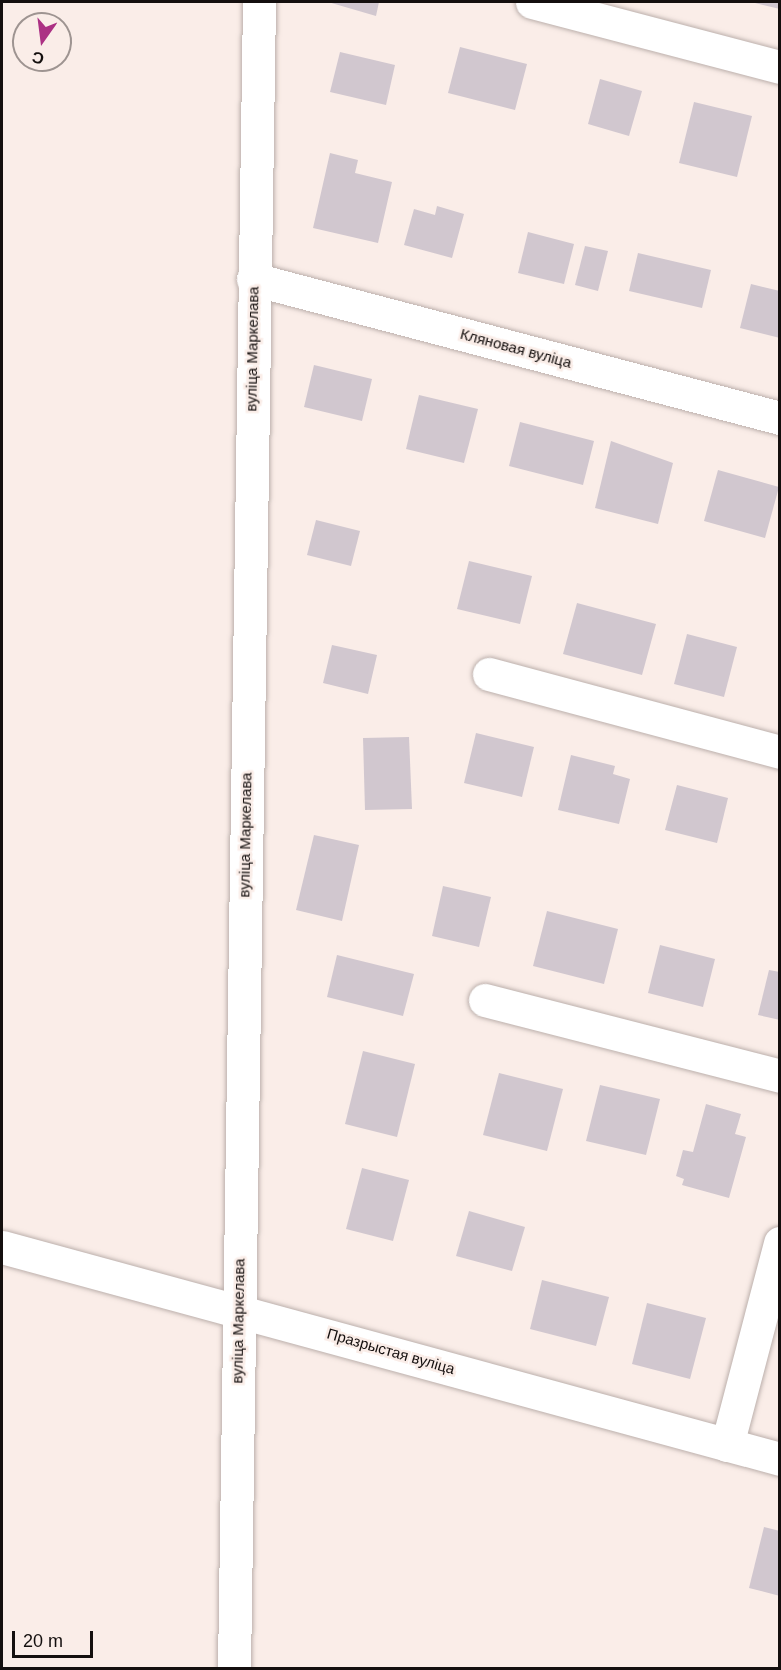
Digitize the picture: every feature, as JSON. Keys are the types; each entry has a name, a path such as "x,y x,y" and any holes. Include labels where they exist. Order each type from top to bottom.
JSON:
{"street":[{"name":"вуліца Маркелава","path":"234,1668 253,279 259,2"},
{"path":"532,2 780,67"},
{"name":"Кляновая вуліца","path":"253,279 780,418"},
{"path":"489,674 780,752"},
{"path":"485,1000 780,1076"},
{"path":"727,1445 780,1243"},
{"name":"Празрыстая вуліца","path":"2,1247 238,1308 780,1459"}],"building":[{"path":"328,2 379,2 376,16"},
{"path":"751,2 780,2 780,9"},
{"path":"460,47 527,64 515,110 448,93"},
{"path":"340,52 395,65 386,105 330,92"},
{"path":"600,79 642,91 629,136 588,124"},
{"path":"694,102 752,116 737,177 679,163"},
{"path":"330,153 358,160 355,173 392,182 378,243 313,228"},
{"path":"437,206 464,214 452,258 404,245 414,209 435,215"},
{"path":"528,232 574,244 564,284 518,273"},
{"path":"585,246 608,251 598,291 575,285"},
{"path":"638,253 711,270 702,308 629,291"},
{"path":"751,284 780,291 780,338 740,328"},
{"path":"314,365 372,379 362,421 304,407"},
{"path":"419,395 478,409 464,463 406,449"},
{"path":"520,422 594,441 583,485 509,466"},
{"path":"611,441 673,463 658,524 595,508"},
{"path":"718,470 779,487 765,538 704,521"},
{"path":"316,520 360,531 351,566 307,555"},
{"path":"469,561 532,576 520,624 457,609"},
{"path":"577,603 656,624 642,675 563,654"},
{"path":"687,634 737,647 724,697 674,684"},
{"path":"332,645 377,655 368,694 323,683"},
{"path":"476,733 534,747 522,797 464,783"},
{"path":"409,737 412,809 365,810 363,738"},
{"path":"571,755 615,766 613,774 630,779 619,824 558,810"},
{"path":"677,785 728,798 717,843 665,830"},
{"path":"314,835 359,845 342,921 296,910"},
{"path":"443,886 491,897 479,947 432,936"},
{"path":"547,911 618,929 604,984 533,966"},
{"path":"660,945 715,959 703,1007 648,993"},
{"path":"337,955 414,974 403,1016 327,997"},
{"path":"769,970 780,972 780,1020 758,1015"},
{"path":"363,1051 415,1064 397,1137 345,1124"},
{"path":"499,1073 563,1089 547,1151 483,1135"},
{"path":"600,1085 660,1099 646,1155 586,1141"},
{"path":"706,1104 741,1114 735,1134 746,1137 729,1198 682,1185 684,1179 676,1176 683,1150 693,1152"},
{"path":"362,1168 409,1180 393,1241 346,1229"},
{"path":"469,1211 525,1227 512,1271 456,1256"},
{"path":"542,1280 609,1297 596,1346 530,1329"},
{"path":"647,1303 706,1318 690,1379 632,1364"},
{"path":"764,1527 780,1531 780,1596 749,1588"}]}
